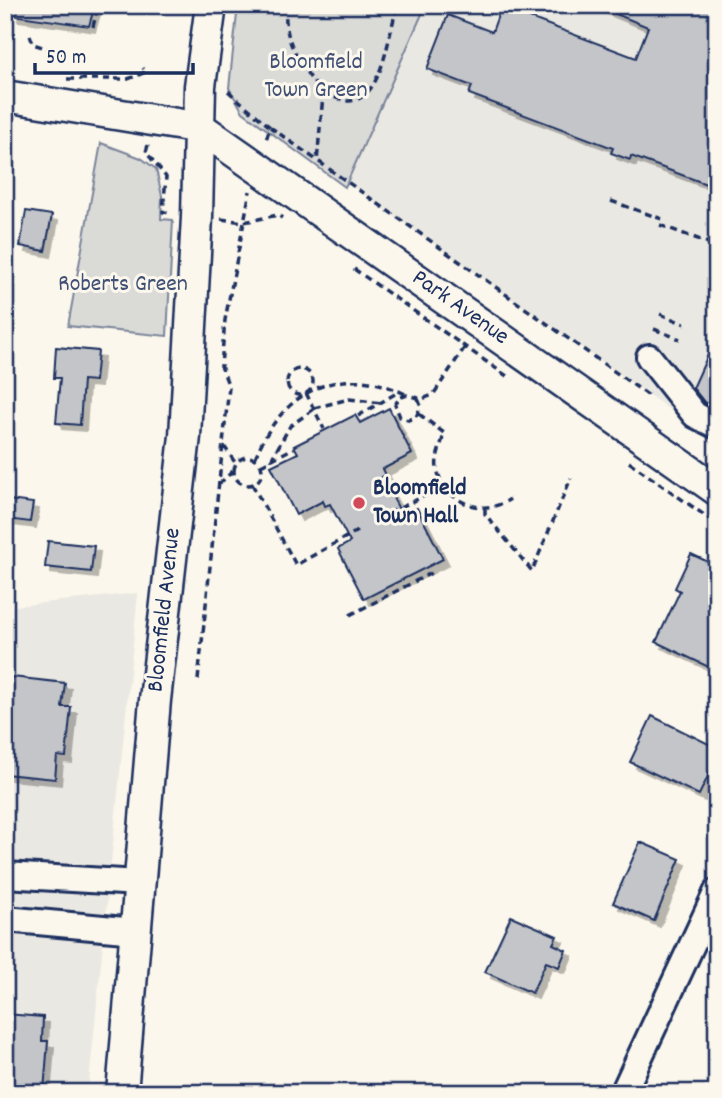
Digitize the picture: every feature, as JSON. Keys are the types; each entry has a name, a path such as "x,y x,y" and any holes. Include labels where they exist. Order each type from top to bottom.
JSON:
{"main road":[{"name":"Bloomfield Avenue","path":"122,1093 155,700 185,436 201,128 200,86 211,5"},
{"path":"5,96 201,128"},
{"name":"Park Avenue","path":"201,128 717,490"}],"street":[{"path":"649,357 695,415 717,426"},
{"path":"5,875 139,883"},
{"path":"623,1093 717,891"},
{"path":"5,919 136,931"}],"path":[{"path":"93,27 99,5"},
{"path":"251,15 253,5"},
{"path":"286,5 286,33 291,51 323,94 349,101 369,93 378,77 398,5"},
{"path":"470,5 484,11 499,9"},
{"path":"30,35 33,44 65,54"},
{"path":"59,78 128,79 146,72 143,68"},
{"path":"228,91 317,162 657,402"},
{"path":"317,162 323,94"},
{"path":"198,680 229,387 221,366 224,332 244,222 257,166 270,127"},
{"path":"149,143 146,152 166,177 163,212 244,222 278,215 290,221"},
{"path":"611,201 662,219"},
{"path":"660,225 715,243"},
{"path":"351,267 520,385"},
{"path":"660,314 685,324"},
{"path":"654,329 680,338"},
{"path":"255,458 271,423 292,401 306,393 313,383 311,375 304,370 295,370 288,380 289,388 298,395 306,393 341,382 362,381 380,383 418,399 433,396 466,348"},
{"path":"358,416 400,391"},
{"path":"306,393 324,429"},
{"path":"407,395 397,401 397,413 408,420 419,414 421,406 418,399"},
{"path":"271,460 290,426 314,408 349,399 381,403"},
{"path":"419,414 444,432 436,459 444,486 457,500 485,508 510,499"},
{"path":"223,444 236,464"},
{"path":"261,465 294,449"},
{"path":"219,484 242,458 255,458 261,465 262,474 252,484"},
{"path":"625,459 717,524"},
{"path":"234,470 240,482 252,484"},
{"path":"485,508 485,514 532,571 571,478"},
{"path":"252,484 296,565 356,531"},
{"path":"390,513 444,486"},
{"path":"350,615 435,571"}],"shaded area":[{"path":"426,5 717,5 717,443 347,183"},
{"path":"138,593 88,1093 5,1093 5,607"}],"green space":[{"name":"Bloomfield Town Green","path":"238,5 426,5 345,187 243,112 229,88"},
{"name":"Roberts Green","path":"101,143 141,158 156,169 162,196 161,219 173,220 167,336 68,326"}],"building":[{"path":"13,5 95,5 89,26 12,15"},
{"path":"594,5 717,5 717,188 631,156 630,160 611,153 613,148 469,94 472,86 427,69 448,15 492,32 501,7 636,58 648,27"},
{"path":"26,211 52,215 45,251 20,246"},
{"path":"717,335 717,409 705,403 693,388"},
{"path":"56,347 98,351 95,381 83,380 80,425 56,423 60,378 54,378"},
{"name":"Bloomfield Town Hall","path":"389,408 412,454 383,469 386,475 382,477 402,515 417,508 443,559 364,599 338,549 350,542 330,504 325,506 323,501 296,515 271,466 298,453 294,446 355,415 360,423"},
{"path":"9,500 33,503 30,522 6,519"},
{"path":"48,541 94,546 91,572 45,567"},
{"path":"691,554 717,566 717,671 656,642 680,591 675,588"},
{"path":"12,677 65,683 62,707 71,707 66,757 57,756 55,779 5,774 5,736"},
{"path":"652,716 717,748 717,758 699,795 630,762"},
{"path":"640,842 680,859 654,921 613,903"},
{"path":"511,916 557,936 553,944 566,950 559,967 546,962 532,993 485,972"},
{"path":"5,1014 43,1017 42,1041 48,1041 44,1091 5,1093"}],"place":[{"name":"Bloomfield Town Hall","path":"359,503"}]}
